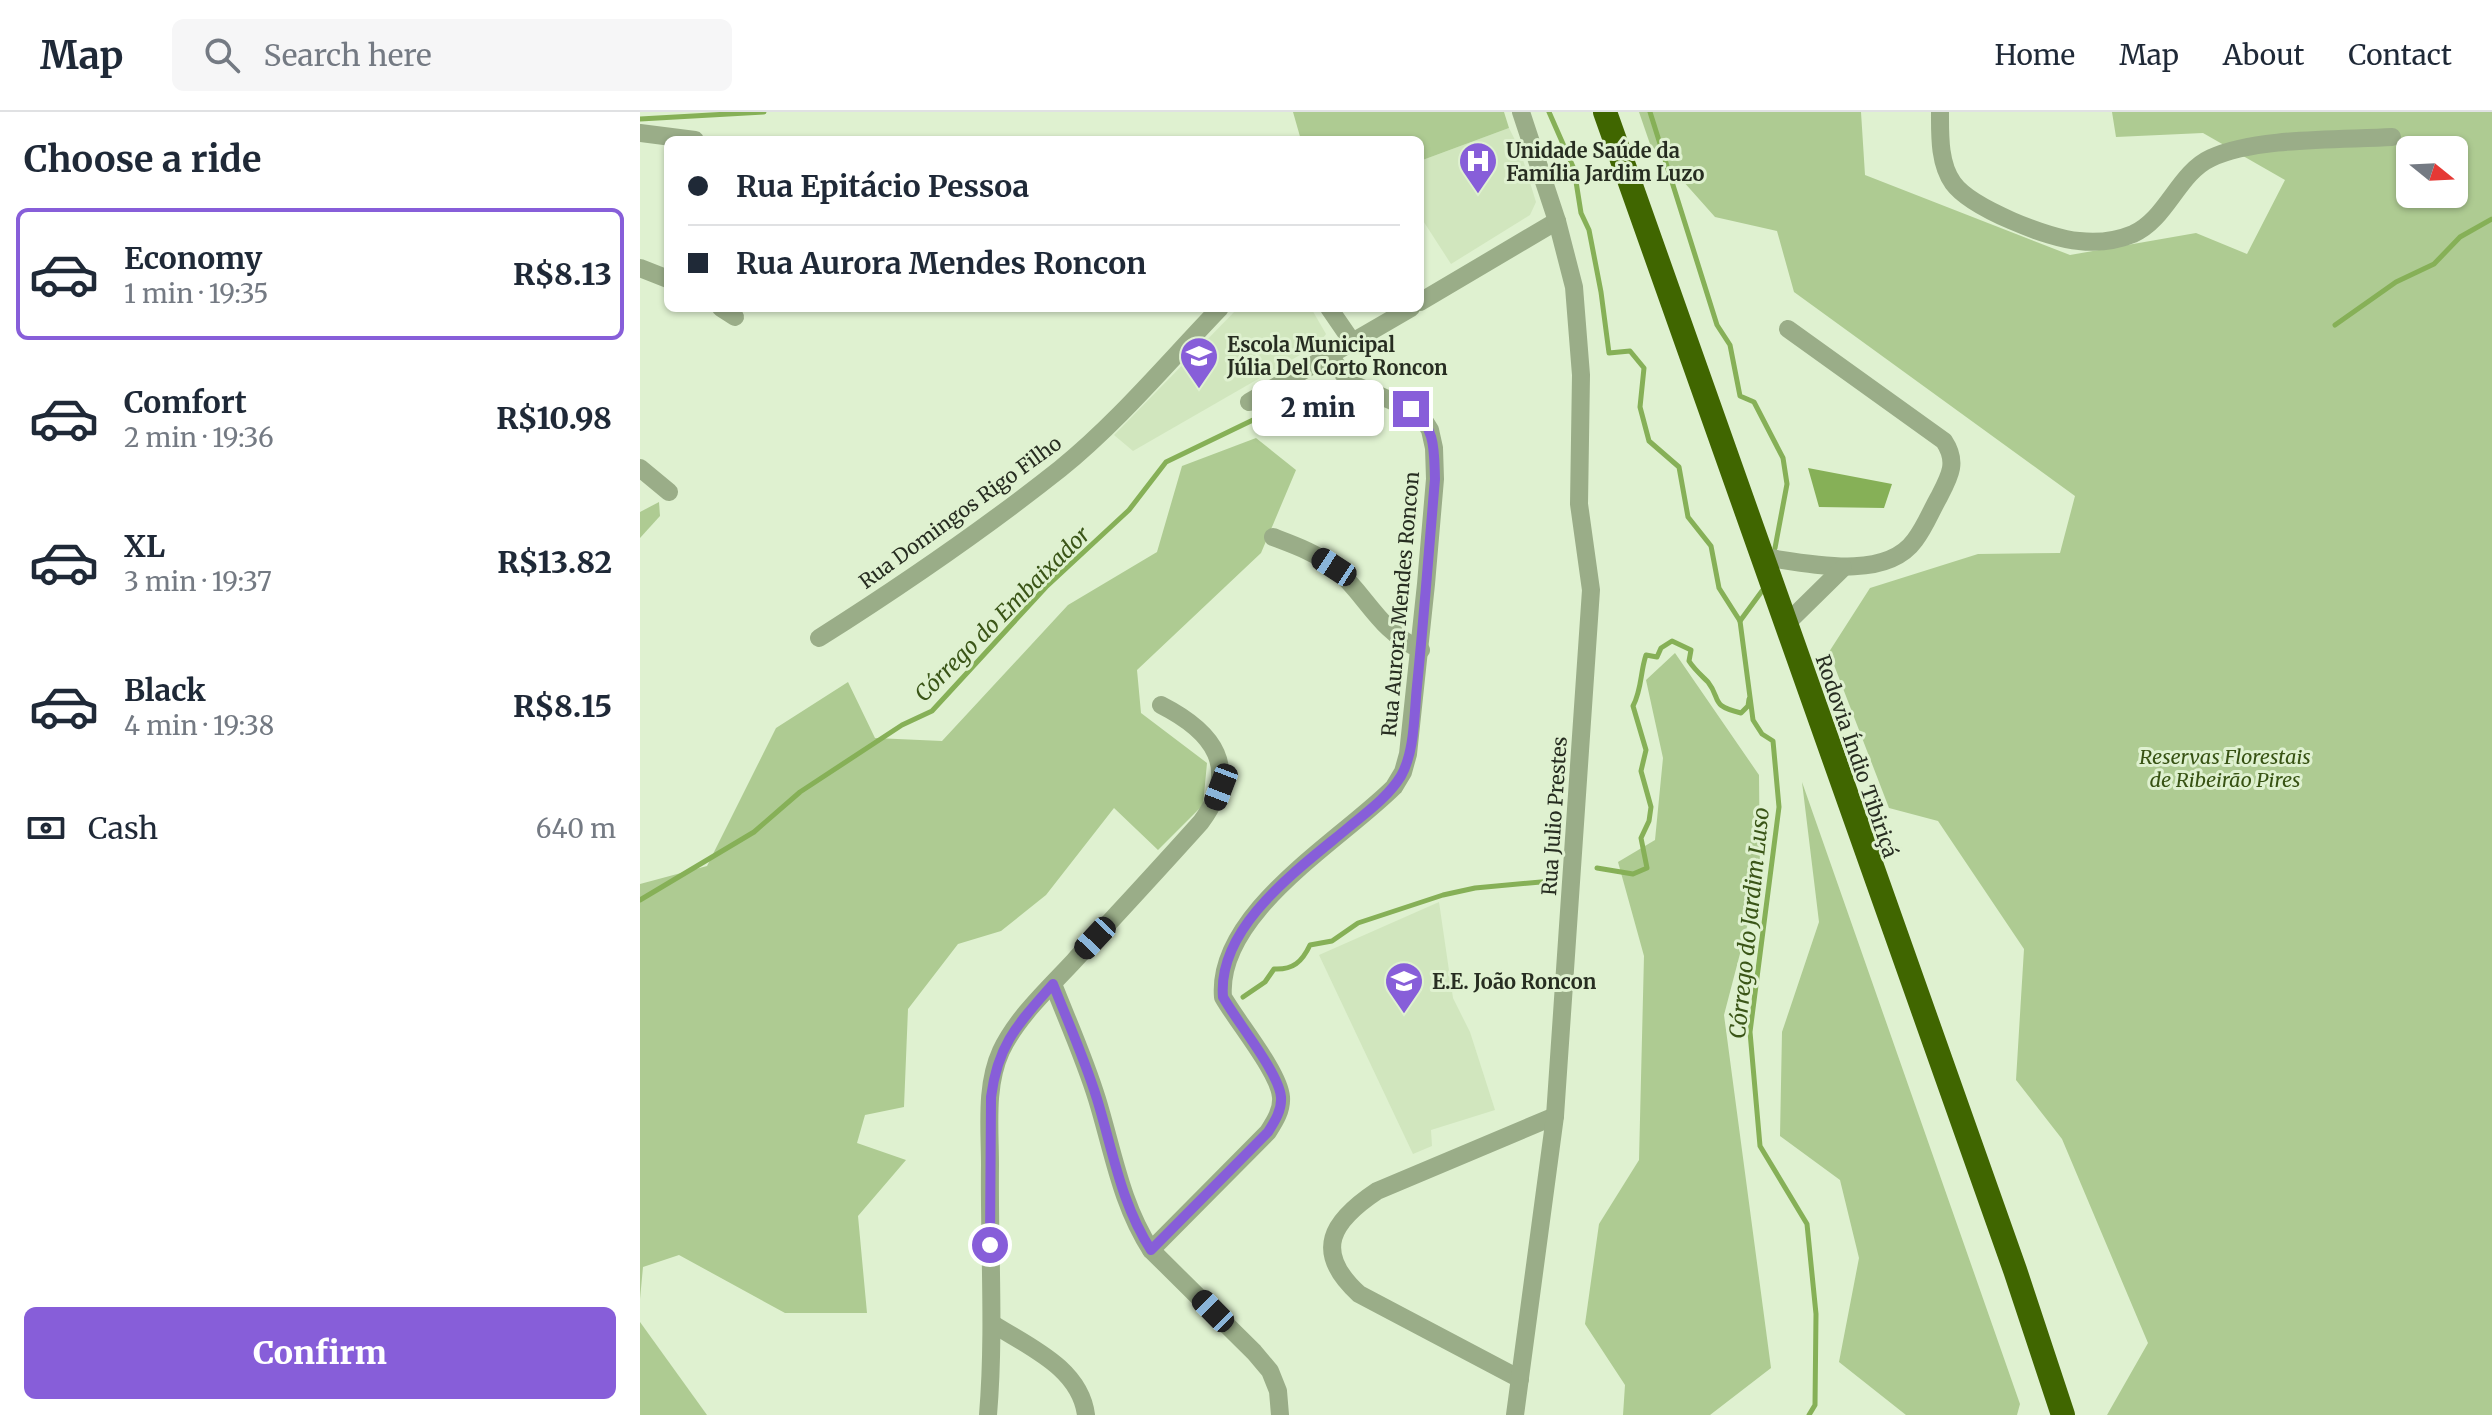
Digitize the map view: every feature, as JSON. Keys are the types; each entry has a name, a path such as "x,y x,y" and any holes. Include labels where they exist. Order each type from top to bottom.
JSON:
{"highway":[{"name":"Rodovia Índio Tibiriçá","path":"1605,112 2015,1270 2063,1415"}],"street":[{"name":"Rua Julio Prestes","path":"1515,1415 1555,1116 1591,590 1579,504 1579,334 1574,287 1557,221 1521,112"},
{"path":"1940,112 1940,144 1952,182 1967,197 2022,224 2076,241 2107,242 2134,234 2150,223 2195,170 2209,159 2245,147 2392,137"},
{"path":"640,133 664,136"},
{"path":"1424,300 1557,221"},
{"path":"640,268 664,277"},
{"name":"Rua Domingos Rigo Filho","path":"819,638 891,592 1061,468 1216,312"},
{"path":"1332,312 1353,343"},
{"path":"1249,402 1404,312"},
{"path":"1763,557 1843,568 1884,560 1901,553 1914,541 1954,466 1951,452 1944,441 1788,329"},
{"name":"Rua Aurora Mendes Roncon","path":"1151,1250 1268,1132 1278,1116 1281,1097 1277,1081 1223,997 1226,962 1234,942 1252,917 1302,866 1394,787 1403,772 1413,727 1435,479 1430,430 1422,417 1411,409 1350,383 1330,356"},
{"path":"640,468 669,492"},
{"path":"1273,537 1311,553 1334,567 1391,633 1421,650"},
{"path":"1786,624 1843,568"},
{"path":"988,1415 993,1324 989,1219 991,1097 1001,1051 1016,1027 1053,984 1201,822 1214,806 1221,787 1221,764 1213,746 1197,727 1161,705"},
{"path":"1053,984 1096,1096 1125,1201 1138,1230 1151,1250 1270,1371 1278,1391 1280,1415"},
{"path":"1520,1379 1359,1294 1343,1280 1334,1263 1333,1244 1337,1226 1351,1208 1377,1191 1555,1116"},
{"path":"993,1324 1057,1366 1074,1381 1084,1400 1086,1415"}],"shaded area":[{"name":"Unidade Saúde da Família Jardim Luzo","path":"1509,128 1520,150 1536,202 1530,215 1451,264 1424,222 1424,160"},
{"name":"Escola Municipal Júlia Del Corto Roncon","path":"1234,312 1313,312 1326,334 1319,344 1133,451 1114,435"},
{"path":"1808,468 1892,484 1884,508 1819,507"},
{"name":"E.E. João Roncon","path":"1439,902 1453,998 1470,1032 1495,1110 1431,1130 1432,1146 1413,1154 1319,955"}],"green space":[{"path":"1293,112 1504,112 1509,128 1424,160 1424,136 1300,136"},
{"name":"Reservas Florestais de Ribeirão Pires","path":"1639,112 1861,112 1865,175 2070,255 2196,233 2247,254 2285,180 2203,133 2116,137 2112,112 2492,112 2492,1415 2107,1415 2148,1343 2062,1139 2016,1080 2024,949 1938,821 1889,808 1829,652 1870,588 1978,554 2060,553 2075,496 1794,292 1777,231 1715,217 1650,144"},
{"path":"1256,438 1296,470 1261,553 1137,670 1141,713 1207,763 1203,805 1158,850 1114,808 1046,895 1001,931 958,944 908,1009 904,1107 865,1115 857,1143 906,1160 858,1216 867,1313 785,1313 679,1255 643,1267 640,1299 640,884 707,866 776,728 848,682 875,738 942,741 1068,605 1157,552 1182,466"},
{"path":"659,502 660,516 640,538 640,512"},
{"path":"1675,653 1759,775 1760,877 1724,1015 1771,1368 1710,1415 1623,1415 1625,1385 1585,1324 1599,1224 1639,1160 1644,956 1618,862 1655,840 1663,758 1646,680"},
{"path":"1802,782 2020,1404 2017,1415 1906,1415 1839,1362 1859,1258 1840,1180 1780,1136 1782,1032 1819,922"},
{"path":"640,1322 707,1415 640,1415"}],"waterway":[{"path":"640,119 764,112"},
{"name":"Córrego do Jardim Luso","path":"1549,112 1574,169 1581,213 1589,230 1601,292 1609,353 1630,351 1644,368 1640,407 1649,441 1679,467 1688,517 1711,546 1719,588 1740,621 1753,720 1762,734 1773,741 1779,807 1750,1032 1760,1146 1807,1224 1816,1314 1815,1405 1809,1415"},
{"name":"Córrego do Jardim Luso","path":"1650,112 1717,325 1730,345 1740,396 1754,402 1783,458 1787,484 1775,548"},
{"path":"2335,325 2396,282 2434,264 2460,237 2492,219"},
{"name":"Córrego do Embaixador","path":"640,900 754,832 800,792 902,725 932,711 1046,587 1129,510 1166,462 1255,419"},
{"path":"1740,621 1762,591"},
{"path":"1597,868 1633,874 1647,868 1641,838 1651,807 1641,771 1646,750 1633,706 1646,655 1657,657 1661,648 1672,641 1691,650 1689,661 1708,682 1720,704 1741,713 1748,706 1749,699"},
{"path":"1243,997 1265,982 1274,969 1296,964 1310,945 1332,941 1358,923 1443,895 1475,888 1552,881"}],"place":[{"name":"Unidade Saúde da Família Jardim Luzo","path":"1478,195"},
{"name":"Escola Municipal Júlia Del Corto Roncon","path":"1199,390"},
{"name":"E.E. João Roncon","path":"1404,1015"}],"route":[{"path":"990,1245 991,1097 994,1073 1001,1051 1016,1027 1053,984 1096,1096 1125,1201 1151,1250 1268,1132 1278,1116 1281,1097 1277,1081 1223,997 1222,983 1234,942 1252,917 1302,866 1377,804 1394,787 1403,772 1413,727 1435,479 1430,430 1422,417 1411,409"}]}
